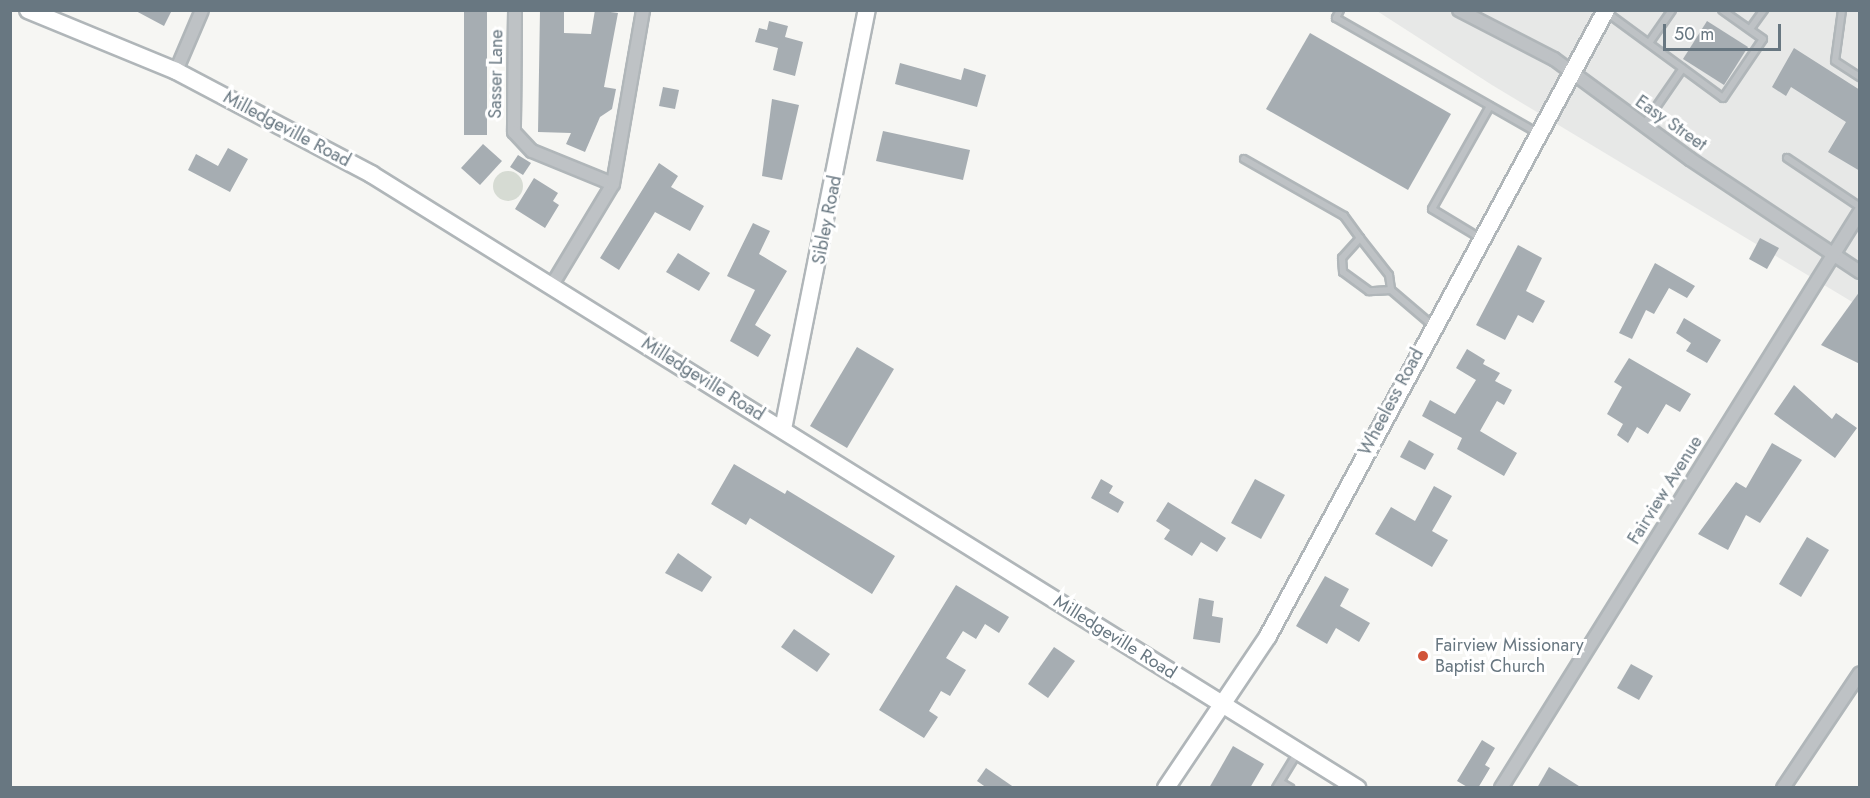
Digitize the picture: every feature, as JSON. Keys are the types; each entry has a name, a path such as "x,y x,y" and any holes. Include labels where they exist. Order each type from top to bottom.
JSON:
{"street":[{"name":"Milledgeville Road","path":"28,10 176,71 309,139 552,285 1357,788"},
{"path":"176,71 202,10"},
{"name":"Sasser Lane","path":"515,10 514,132 532,151 614,184"},
{"path":"552,285 614,184 644,10"},
{"name":"Sibley Road","path":"783,429 867,10"},
{"name":"Easy Street","path":"1459,10 1571,73 1643,126 1860,272"},
{"name":"Wheeless Road","path":"1166,788 1268,636 1432,325 1606,11"},
{"name":"Fairview Avenue","path":"1501,788 1860,212"},
{"path":"1783,788 1860,673"}],"lane":[{"path":"1340,10 1336,18 1538,133"},
{"path":"1649,43 1671,10"},
{"path":"1750,29 1764,10"},
{"path":"1842,10 1835,61 1860,77"},
{"path":"1606,11 1723,98 1763,39 1726,12"},
{"path":"1643,126 1683,68"},
{"path":"1480,238 1432,209 1490,106"},
{"path":"1787,158 1860,207"},
{"path":"1244,159 1344,216 1389,275 1392,290 1432,325"},
{"path":"1360,238 1342,258 1343,272 1370,291 1392,290"},
{"path":"1290,788 1278,785 1298,752"}],"shaded area":[{"path":"1377,11 1859,11 1859,306 1492,85"},
{"path":"508,171 514,172 522,180 522,192 514,200 508,201 502,200 494,192 493,186 494,180 502,172"}],"building":[{"path":"134,10 172,10 164,26"},
{"path":"464,10 487,10 487,135 464,135"},
{"path":"540,10 564,10 564,33 591,34 595,10 618,13 604,87 616,89 612,109 600,117 585,152 566,144 571,133 538,132"},
{"path":"769,21 788,26 785,37 803,42 795,76 773,70 778,48 755,42 759,28 767,30"},
{"path":"1707,21 1748,47 1724,85 1683,59"},
{"path":"1310,33 1451,114 1408,190 1266,109"},
{"path":"1794,48 1860,90 1860,171 1828,152 1846,122 1791,87 1786,96 1772,87"},
{"path":"900,63 961,80 964,68 986,75 977,107 895,84"},
{"path":"663,87 679,90 675,109 659,106"},
{"path":"772,99 799,105 782,180 762,176"},
{"path":"883,131 970,150 963,180 876,161"},
{"path":"483,144 502,161 480,185 461,168"},
{"path":"228,148 248,159 230,192 188,170 196,154 218,166"},
{"path":"518,155 531,163 523,175 510,167"},
{"path":"659,163 678,176 671,187 704,206 690,231 655,212 619,270 600,258"},
{"path":"534,178 558,193 553,201 559,205 545,228 515,209"},
{"path":"753,223 770,231 759,254 787,271 755,325 771,335 758,357 730,341 755,290 727,276"},
{"path":"1760,238 1779,248 1767,269 1749,259"},
{"path":"1518,245 1542,258 1526,291 1545,301 1533,323 1518,315 1505,340 1476,325"},
{"path":"678,253 710,273 699,291 666,272"},
{"path":"1655,263 1695,286 1687,298 1669,288 1654,314 1646,310 1632,339 1619,333"},
{"path":"1860,291 1860,364 1821,345"},
{"path":"1684,318 1721,340 1707,363 1686,351 1691,343 1676,333"},
{"path":"857,347 894,369 847,448 810,426"},
{"path":"1467,349 1485,360 1483,364 1500,373 1495,381 1512,390 1504,405 1497,401 1480,431 1517,453 1504,476 1457,449 1462,438 1422,416 1430,400 1455,414 1476,380 1456,368"},
{"path":"1629,358 1691,394 1680,412 1666,404 1648,434 1637,427 1628,443 1617,435 1623,424 1607,414 1622,387 1614,382"},
{"path":"1794,385 1832,419 1836,413 1857,428 1835,458 1774,414"},
{"path":"1409,440 1434,454 1425,470 1400,457"},
{"path":"1772,443 1802,460 1760,523 1746,515 1728,550 1698,534 1736,482 1746,488"},
{"path":"734,464 785,494 787,490 895,556 872,594 750,518 746,525 711,504"},
{"path":"1101,479 1113,486 1109,493 1124,502 1118,513 1091,498"},
{"path":"1255,479 1285,495 1261,539 1231,523"},
{"path":"1434,486 1452,496 1432,531 1448,540 1432,567 1375,534 1391,507 1415,521"},
{"path":"1168,502 1226,538 1217,552 1201,542 1192,556 1164,539 1170,530 1156,521"},
{"path":"1807,537 1829,550 1801,597 1779,584"},
{"path":"678,553 712,577 702,592 665,573"},
{"path":"1325,576 1349,589 1340,606 1370,623 1359,642 1336,628 1327,644 1296,626"},
{"path":"956,585 1009,617 999,633 985,624 976,639 963,631 946,658 966,670 950,696 941,691 929,711 938,717 924,738 879,710"},
{"path":"1199,598 1214,601 1212,616 1223,618 1220,643 1193,639"},
{"path":"794,629 830,654 817,672 781,647"},
{"path":"1054,647 1075,661 1048,698 1028,684"},
{"path":"1631,664 1653,676 1639,700 1617,688"},
{"path":"1482,740 1495,748 1485,765 1490,768 1478,788 1469,788 1457,781"},
{"path":"1233,746 1264,764 1250,788 1209,788"},
{"path":"1549,767 1582,788 1537,788"},
{"path":"986,768 1015,788 987,788 977,781"}],"place":[{"name":"Fairview Missionary Baptist Church","path":"1423,656"}]}
